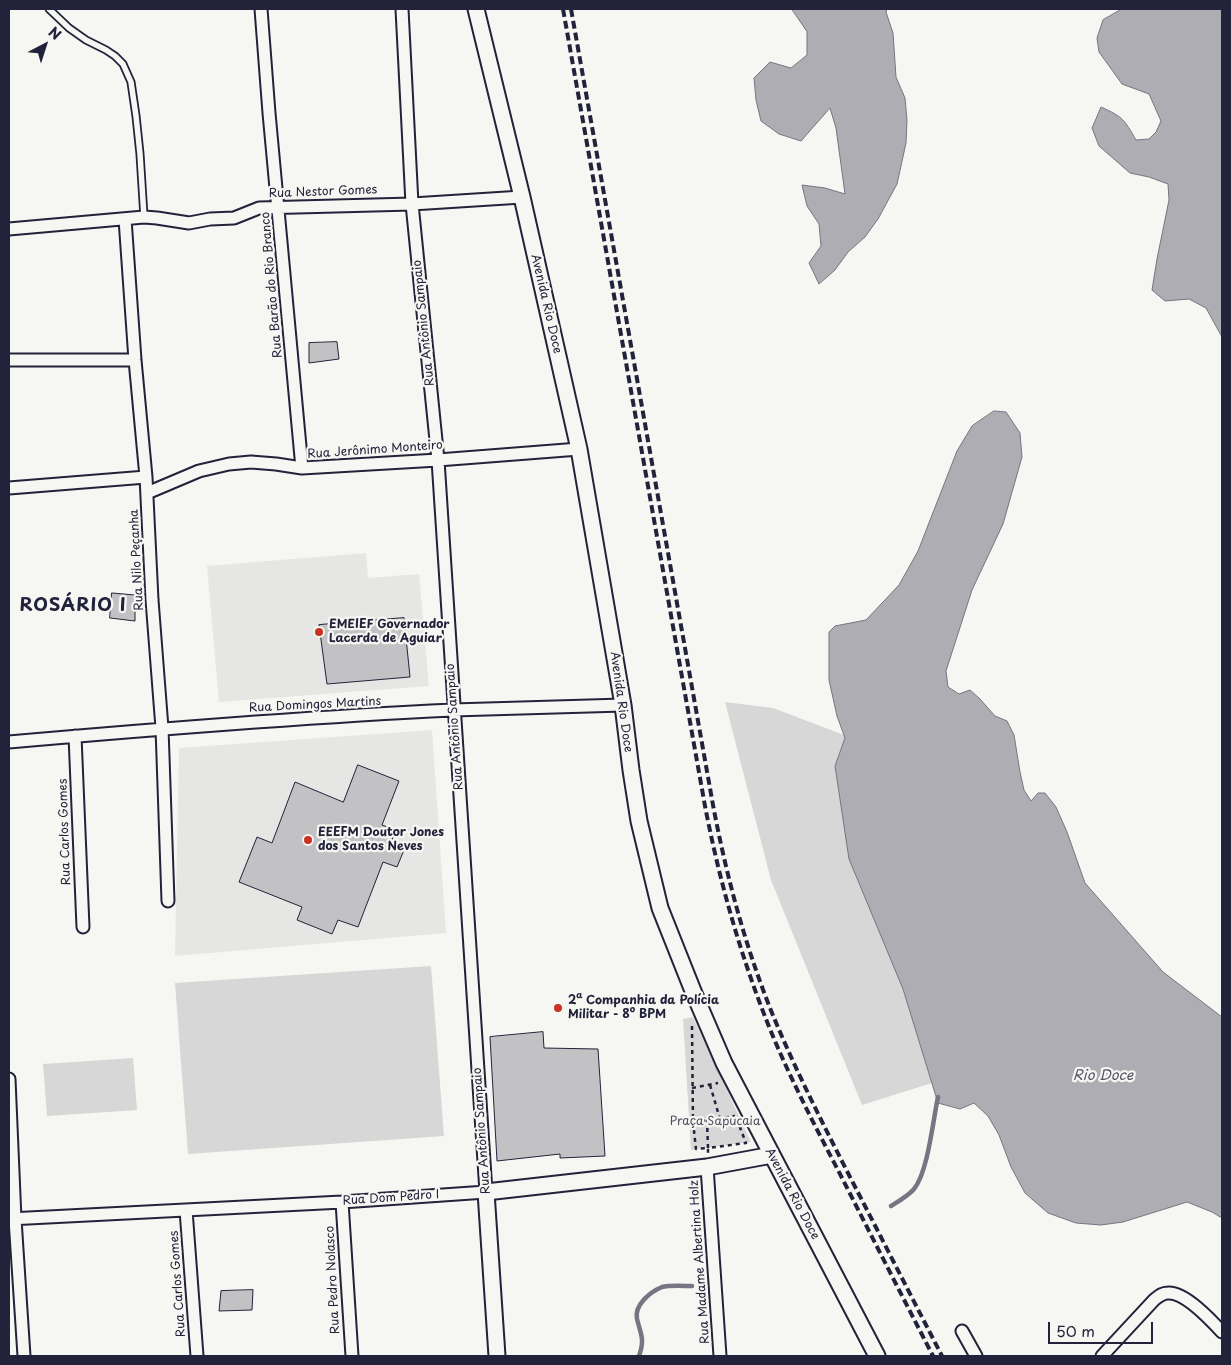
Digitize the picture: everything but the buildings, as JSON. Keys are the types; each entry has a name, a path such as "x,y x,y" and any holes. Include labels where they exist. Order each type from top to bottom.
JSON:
{"street":[{"name":"Rua Barão do Rio Branco","path":"261,9 302,468"},
{"name":"Rua Antônio Sampaio","path":"402,9 412,204 438,460 497,1356"},
{"name":"Avenida Rio Doce","path":"476,9 522,197 579,449 623,705 639,821 660,908 724,1063 877,1356"},
{"name":"Rua Nestor Gomes","path":"9,229 144,217 189,223 210,219 234,218 258,208 412,204 522,197"},
{"name":"Rua Nilo Peçanha","path":"125,219 146,477 152,600 162,728 168,901"},
{"path":"9,360 135,360"},
{"name":"Rua Jerônimo Monteiro","path":"147,492 199,471 229,464 251,462 302,468 579,449"},
{"path":"9,488 146,477"},
{"name":"Rua Domingos Martins","path":"9,742 162,728 454,710 623,705"},
{"name":"Rua Carlos Gomes","path":"74,736 83,927"},
{"path":"9,1079 12,1219 24,1356"},
{"name":"Rua Dom Pedro I","path":"12,1219 342,1202 486,1192 707,1167 772,1155"},
{"name":"Rua Madame Albertina Holz","path":"707,1167 720,1356"},
{"name":"Rua Pedro Nolasco","path":"342,1202 352,1356"},
{"name":"Rua Carlos Gomes","path":"186,1210 197,1356"},
{"path":"1110,1353 1154,1300 1168,1293 1184,1298 1209,1318 1222,1332"},
{"path":"962,1331 976,1356"}],"lane":[{"path":"49,9 69,28 115,56 123,64 131,82 136,116 144,217"}],"path":[{"path":"696,1034 692,1026 693,1122 696,1149 746,1143 739,1126"},
{"path":"692,1088 719,1083"},
{"path":"710,1085 720,1119"},
{"path":"693,1122 735,1117 731,1108"},
{"path":"707,1120 708,1148"}],"shaded area":[{"name":"EMEIEF Governador Lacerda de Aguiar","path":"366,553 368,578 419,574 429,686 219,702 207,566"},
{"name":"EEEFM Doutor Jones dos Santos Neves","path":"432,730 446,933 175,956 179,748"}],"green space":[{"path":"725,702 773,708 844,735 845,738 835,766 932,1083 862,1105 771,880"},
{"path":"431,966 444,1136 188,1154 175,983"},
{"name":"Praça Sapucaia","path":"693,1017 751,1142 691,1150 683,1019"},
{"path":"133,1058 137,1110 47,1116 43,1064"}],"water":[{"path":"792,9 887,9 886,12 893,33 896,77 905,98 907,120 906,143 897,184 878,219 865,237 848,252 835,270 819,284 809,263 821,246 819,224 807,206 802,185 825,188 845,194 836,128 830,108 801,141 779,134 761,121 756,100 754,78 770,62 791,68 807,55 807,32"},
{"path":"1122,9 1222,9 1222,337 1206,308 1189,299 1165,301 1152,290 1169,200 1168,184 1130,173 1099,146 1092,128 1101,107 1122,119 1136,140 1149,139 1156,132 1161,121 1149,94 1122,84 1099,52 1097,38 1103,20"},
{"name":"Rio Doce","path":"994,411 1006,412 1020,433 1022,457 1003,524 972,590 946,671 948,687 959,694 970,690 995,716 1007,721 1014,735 1024,790 1031,801 1038,793 1045,793 1056,807 1085,883 1163,972 1222,1017 1222,1218 1187,1202 1123,1222 1101,1225 1076,1223 1048,1213 1025,1193 1011,1167 999,1135 988,1116 974,1103 960,1109 938,1103 903,989 849,859 835,766 845,738 837,716 829,680 829,632 835,626 866,620 899,585 918,551 957,451 972,426"}],"waterway":[{"path":"891,1206 909,1194 919,1181 929,1145 938,1097"},
{"path":"639,1356 642,1341 637,1314 640,1304 653,1292 662,1287 692,1286"}],"railway":[{"path":"563,9 705,806 725,893 751,979 780,1052 813,1122 933,1356"},
{"path":"571,9 713,805 737,908 752,958 788,1050 828,1134 942,1356"}],"place":[{"name":"EMEIEF Governador Lacerda de Aguiar","path":"319,632"},
{"name":"EEEFM Doutor Jones dos Santos Neves","path":"308,840"},
{"name":"2ª Companhia da Polícia Militar - 8º BPM","path":"558,1008"}],"district":[{"name":"ROSÁRIO I","path":"73,606"}]}
